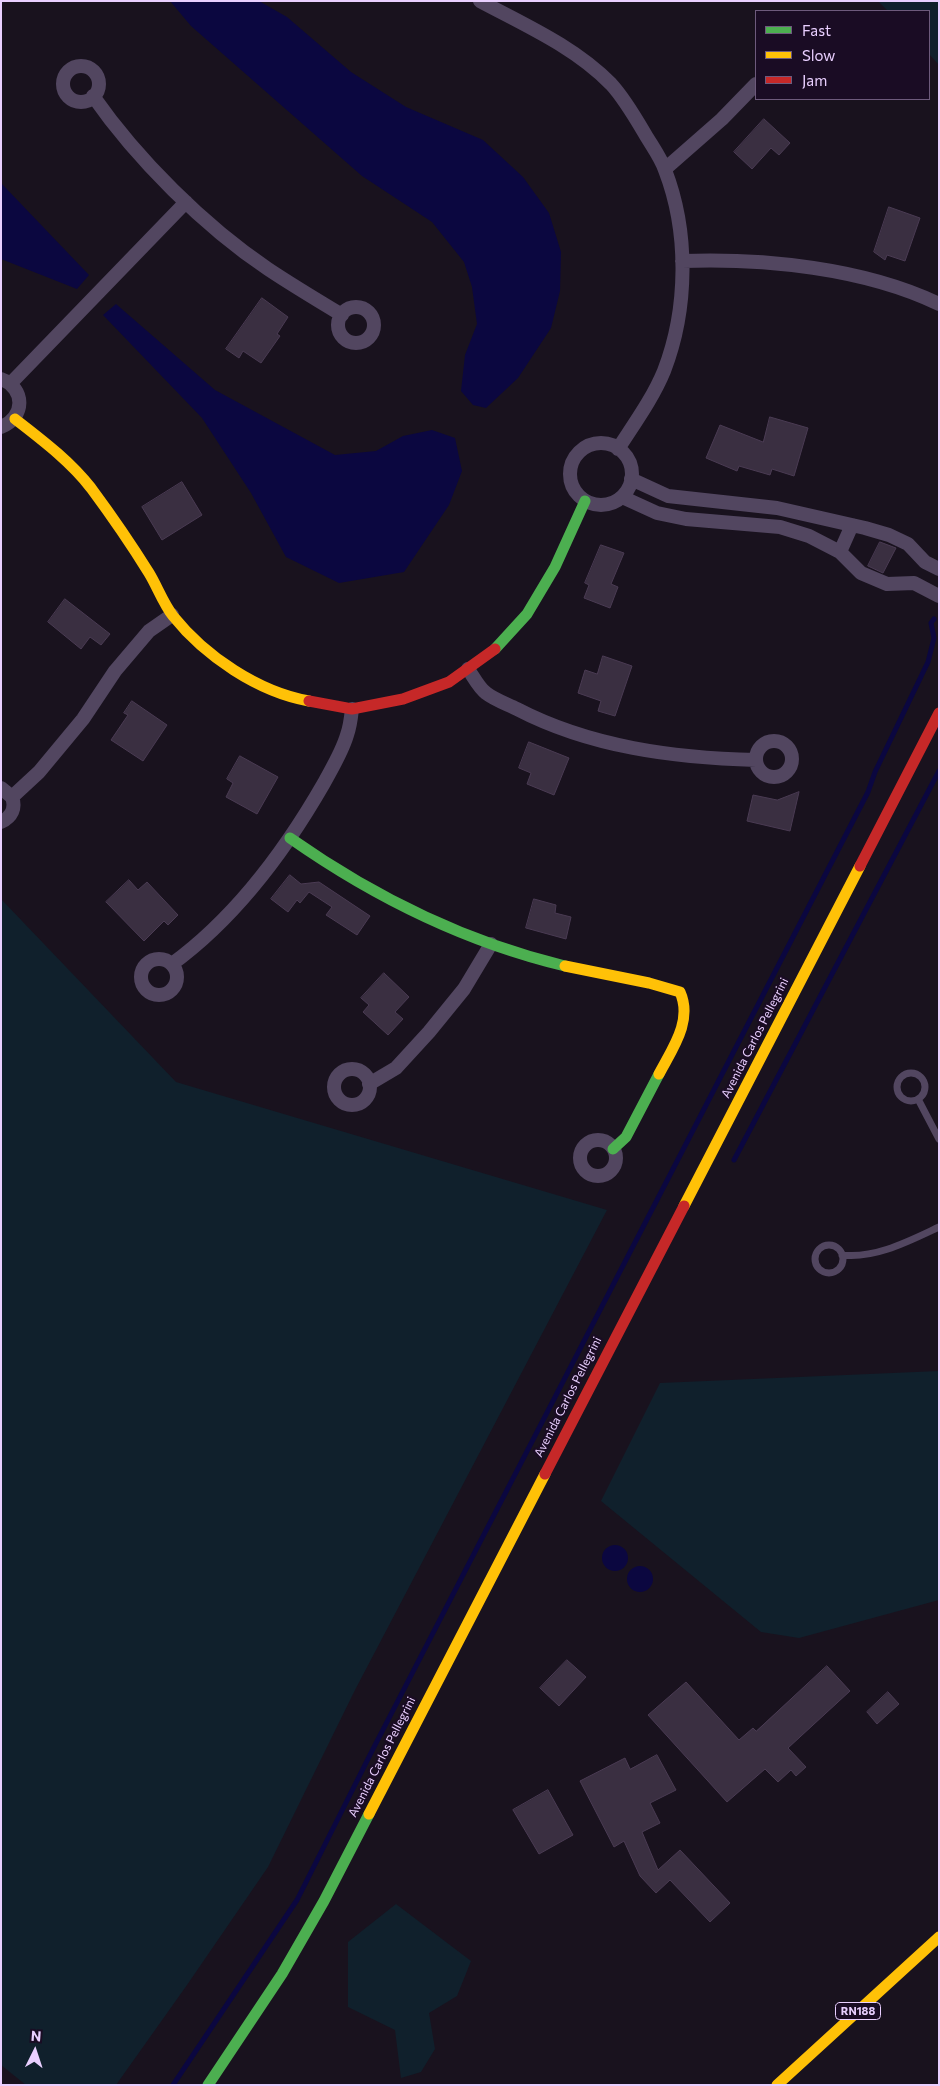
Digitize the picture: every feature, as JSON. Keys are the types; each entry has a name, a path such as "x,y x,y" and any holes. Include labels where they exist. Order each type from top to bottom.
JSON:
{"main road":[{"path":"15,419 50,446 90,487 149,573 172,615 210,654 256,682 296,699 352,709 403,700 449,682 492,652 527,614 555,566 585,501"},
{"name":"Avenida Carlos Pellegrini","path":"208,2085 282,1974 324,1901 939,713"},
{"path":"290,838 330,867 382,898 491,944 553,963 662,985 680,992 685,1002 685,1016 681,1031 626,1137 613,1149"},
{"name":"RN188","path":"777,2085 939,1936"}],"street":[{"path":"480,1 500,6 574,52 611,84 637,120 665,169 677,207 682,261 680,311 664,371 639,418 618,449"},
{"path":"665,169 716,125 755,85"},
{"path":"93,96 116,130 186,202 266,268 342,315"},
{"path":"1,428 15,419 19,412 20,396 6,381 186,202"},
{"path":"682,261 730,259 780,263 880,284 939,304"},
{"path":"603,444 618,449 628,460 631,479 622,497 604,505 594,505 585,501 577,494 571,480 571,465 576,456 593,445 603,444"},
{"path":"631,479 668,496 777,508 852,525 896,538 908,544 925,562 939,569"},
{"path":"622,497 657,513 686,519 780,527 809,536 840,552 861,573 887,584 914,583 939,596"},
{"path":"840,552 852,525"},
{"path":"914,583 925,562"},
{"path":"1,822 12,813 14,808 7,792 39,772 83,719 115,671 149,631 172,615"},
{"path":"468,669 485,692 540,721 601,741 662,754 710,759 756,760"},
{"path":"172,964 200,944 235,907 290,838 335,763 348,736 352,709"},
{"path":"369,1084 396,1068 429,1032 464,989 491,944"}],"lane":[{"path":"906,1073 916,1073 925,1083 925,1092 918,1099 905,1099 899,1093 899,1079 906,1073"},
{"path":"918,1099 939,1139"},
{"path":"842,1255 842,1264 832,1273 822,1272 815,1261 816,1252 828,1245 837,1248 842,1255 860,1257 910,1240 939,1227"}],"shaded area":[{"path":"170,1 259,1 287,17 351,72 406,107 483,140 523,177 549,213 561,252 560,291 551,328 518,378 486,408 473,405 461,391 465,355 477,324 472,287 464,262 432,222 362,176 191,26"},
{"path":"878,1 939,1 939,65 930,55 930,10 887,10"},
{"path":"1,183 89,275 77,289 1,259"},
{"path":"116,304 215,390 335,455 376,451 403,436 432,430 455,438 462,471 449,505 404,572 339,583 286,557 251,493 202,418 103,315"},
{"path":"1,899 176,1082 607,1210 355,1690 268,1867 116,2085 26,2085 1,2065"},
{"path":"939,1371 939,1600 799,1638 761,1632 601,1501 660,1383"},
{"path":"615,1545 625,1548 628,1558 625,1568 615,1571 605,1568 602,1558 605,1548"},
{"path":"640,1566 650,1569 653,1579 650,1589 640,1592 630,1589 627,1579 630,1569"},
{"path":"396,1904 471,1961 457,1996 429,2013 435,2049 421,2072 401,2078 395,2030 348,2007 348,1942"}],"building":[{"path":"764,119 790,143 779,155 771,148 752,169 734,152"},
{"path":"889,207 920,218 905,261 887,255 885,260 874,252"},
{"path":"262,298 288,317 277,334 280,336 261,363 243,351 239,358 226,349"},
{"path":"770,417 808,428 794,476 772,469 770,475 739,466 737,471 706,458 720,425 763,442"},
{"path":"182,482 202,515 162,540 142,507"},
{"path":"880,542 896,548 883,573 868,566"},
{"path":"601,545 624,553 611,584 618,587 610,608 584,598 589,585 585,583"},
{"path":"65,599 110,634 101,645 90,637 81,649 48,622"},
{"path":"603,656 632,666 615,716 598,711 601,701 578,693 585,670 597,674"},
{"path":"132,701 167,725 143,761 111,740 128,715 124,713"},
{"path":"529,742 569,758 554,795 527,784 531,773 519,768"},
{"path":"240,756 278,777 257,814 226,797 233,783 227,779"},
{"path":"799,792 790,831 747,821 753,795 777,800"},
{"path":"290,875 301,884 319,882 370,916 357,935 326,915 332,907 309,892 300,903 297,900 288,912 271,899"},
{"path":"129,880 138,890 147,882 178,915 168,925 164,921 144,941 106,902"},
{"path":"534,899 556,905 555,913 571,917 566,939 526,928"},
{"path":"384,973 409,997 395,1012 403,1019 388,1035 363,1012 369,1005 361,998"},
{"path":"567,1660 586,1677 559,1706 540,1688"},
{"path":"827,1666 850,1691 788,1748 806,1767 796,1776 791,1770 778,1782 765,1769 727,1802 648,1715 686,1682 739,1740 753,1728 756,1731"},
{"path":"888,1692 899,1704 877,1724 867,1712"},
{"path":"657,1755 676,1790 650,1803 660,1823 642,1832 658,1870 680,1850 730,1903 710,1922 670,1880 656,1893 640,1876 624,1841 614,1847 580,1781 625,1758 630,1769"},
{"path":"548,1790 573,1835 539,1854 513,1810"}],"waterway":[{"path":"173,2085 297,1900 373,1749 868,792 875,772 928,662 934,638 931,623 934,619"},
{"path":"734,1160 939,771"}],"traffic: fast":[{"path":"495,649 527,614 555,567 585,501"},
{"path":"290,838 354,880 456,931 528,956 565,966"},
{"path":"613,1149 626,1137 659,1074"},
{"path":"208,2085 282,1974 324,1901 369,1814"}],"traffic: slow":[{"path":"15,419 65,460 83,478 142,562 169,611 186,631 217,658 252,681 271,690 309,701"},
{"path":"684,1206 860,866"},
{"path":"565,966 649,983 680,992 684,1014 682,1024 675,1045 659,1074"},
{"path":"369,1814 545,1474"},
{"path":"777,2085 939,1937"}],"traffic: jam":[{"path":"309,701 352,709 403,699 449,682 495,649"},
{"path":"860,866 939,713"},
{"path":"545,1474 684,1206"}]}
